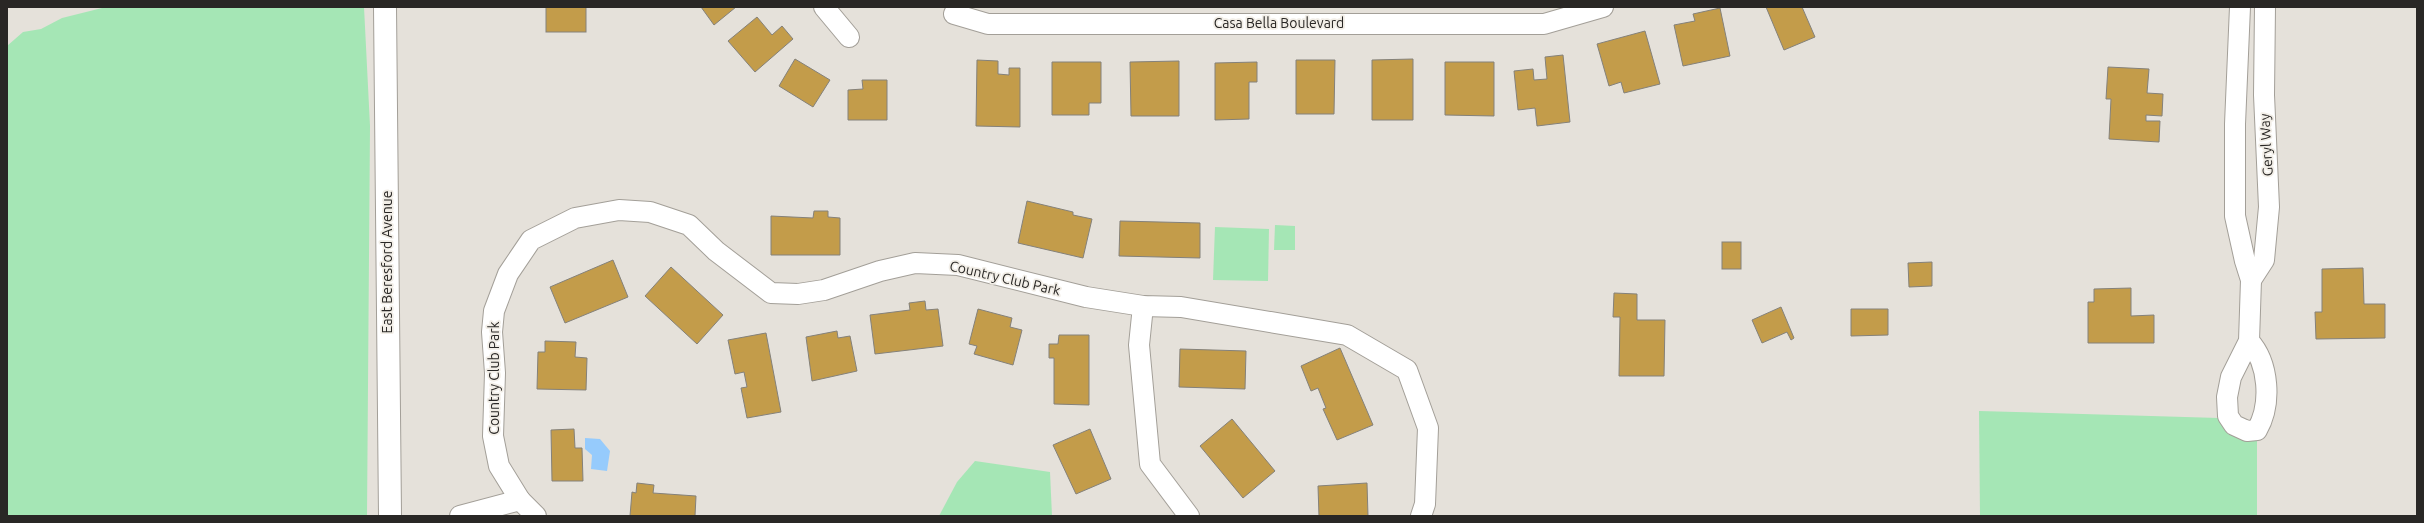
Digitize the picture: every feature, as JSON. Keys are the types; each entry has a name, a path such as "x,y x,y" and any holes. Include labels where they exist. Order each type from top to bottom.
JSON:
{"street":[{"name":"East Beresford Avenue","path":"385,7 390,516"},
{"path":"824,7 849,38"},
{"name":"Casa Bella Boulevard","path":"954,14 988,24 1347,15 1544,24 1603,7"},
{"name":"Geryl Way","path":"2240,7 2235,148 2235,216 2245,261 2251,280 2249,341"},
{"name":"Geryl Way","path":"2251,280 2264,260 2269,207 2264,95 2265,7"},
{"path":"2235,148 2266,148"},
{"name":"Country Club Park","path":"536,516 520,500 499,466 493,436 495,373 492,332 494,311 508,274 531,240 575,218 619,210 650,212 689,225 716,251 772,292 798,294 824,290 880,271 915,264 951,265 1086,297 1143,306 1181,307 1347,335 1407,370 1428,428 1425,504 1421,516"},
{"path":"1143,306 1139,345 1150,464 1190,516"},
{"path":"460,516 520,500"}],"green space":[{"path":"106,7 364,7 370,126 367,516 7,516 7,46 23,32 41,29 62,18"},
{"path":"1275,225 1295,226 1295,250 1274,250"},
{"path":"1215,227 1269,229 1268,281 1213,280"},
{"path":"1979,411 2219,418 2257,439 2257,516 1980,516"},
{"path":"975,461 1050,472 1052,516 939,516 957,482"}],"water":[{"path":"585,438 600,439 610,451 607,471 591,469 592,455 585,449"}],"building":[{"path":"546,7 586,7 586,32 546,32"},
{"path":"701,7 736,7 714,25"},
{"path":"1766,7 1802,7 1815,37 1784,50"},
{"path":"1720,8 1730,56 1683,66 1674,25 1695,21 1693,14"},
{"path":"757,17 772,35 782,26 793,39 755,72 728,41"},
{"path":"1645,31 1660,84 1624,93 1621,82 1609,86 1597,44"},
{"path":"1563,55 1570,122 1537,126 1535,108 1518,110 1514,71 1533,69 1534,80 1547,79 1545,57"},
{"path":"795,59 830,80 813,107 779,86"},
{"path":"1413,59 1413,120 1372,120 1372,60"},
{"path":"977,60 998,61 998,74 1009,75 1009,68 1020,68 1020,127 976,126"},
{"path":"1296,60 1335,60 1334,114 1296,114"},
{"path":"1179,61 1179,116 1131,116 1130,62"},
{"path":"1052,62 1101,62 1101,103 1089,103 1089,115 1052,115"},
{"path":"1257,62 1257,82 1249,82 1249,119 1215,120 1215,63"},
{"path":"1445,62 1494,62 1494,116 1445,115"},
{"path":"2108,67 2149,69 2147,93 2163,94 2162,116 2146,115 2146,121 2160,121 2159,142 2109,139 2111,99 2106,99"},
{"path":"862,80 887,80 887,120 848,120 848,90 863,89"},
{"path":"1027,201 1073,212 1073,215 1092,219 1083,258 1018,243"},
{"path":"814,211 828,211 828,217 840,218 840,255 771,255 771,216 813,218"},
{"path":"1120,221 1200,223 1200,258 1119,256"},
{"path":"1722,242 1741,242 1741,269 1722,269"},
{"path":"613,260 628,297 565,323 550,287"},
{"path":"1932,262 1932,286 1909,287 1908,263"},
{"path":"671,267 723,315 697,344 645,296"},
{"path":"2363,268 2364,304 2385,304 2385,338 2316,339 2315,312 2322,312 2322,269"},
{"path":"2131,288 2131,316 2154,315 2154,343 2088,343 2088,302 2094,302 2094,289"},
{"path":"1614,293 1637,294 1637,320 1665,320 1664,376 1619,376 1620,317 1613,317"},
{"path":"925,301 926,310 938,309 943,346 875,354 870,315 910,310 909,303"},
{"path":"1781,307 1794,338 1791,340 1787,332 1762,343 1752,320"},
{"path":"978,309 1012,318 1010,327 1022,330 1013,365 974,354 977,346 969,344"},
{"path":"1851,309 1888,309 1888,335 1851,336"},
{"path":"837,331 838,338 850,336 857,371 812,381 806,337"},
{"path":"766,333 781,412 747,418 741,388 747,387 744,372 735,374 728,340"},
{"path":"1059,335 1089,335 1089,405 1054,404 1054,358 1049,358 1049,344 1058,344"},
{"path":"545,341 576,342 575,357 587,358 586,390 537,389 538,352 545,352"},
{"path":"1340,348 1373,425 1337,440 1323,409 1326,408 1318,388 1311,391 1301,366"},
{"path":"1180,349 1246,351 1245,389 1179,387"},
{"path":"1232,419 1275,471 1243,498 1200,446"},
{"path":"574,429 575,448 582,448 583,481 552,481 551,430"},
{"path":"1090,429 1111,479 1076,494 1053,445"},
{"path":"637,483 654,485 653,493 696,496 695,516 630,516 632,492 636,493"},
{"path":"1367,483 1368,516 1319,516 1318,486"}]}
